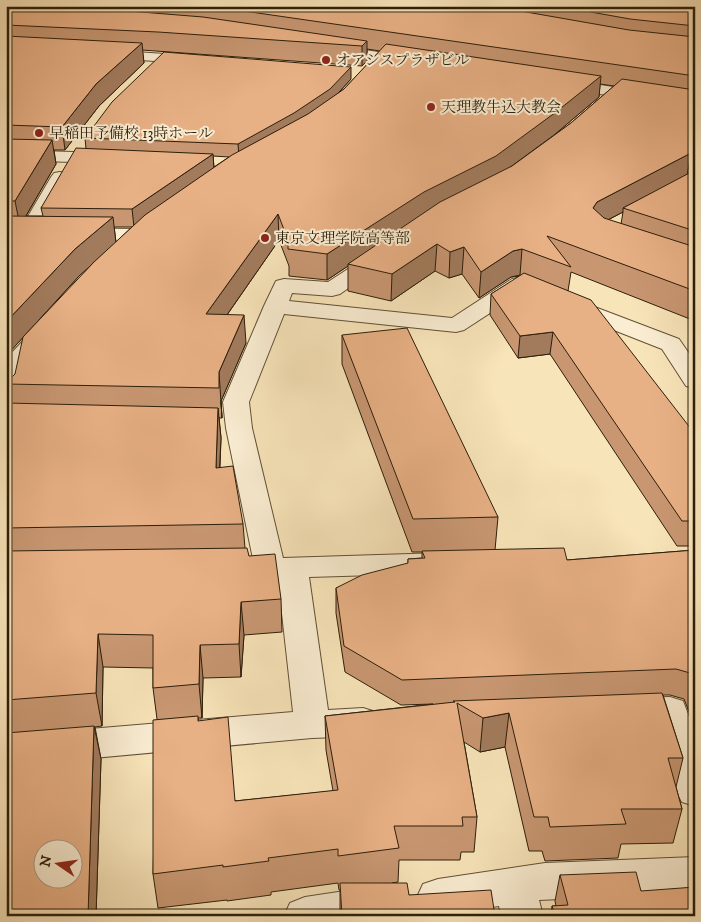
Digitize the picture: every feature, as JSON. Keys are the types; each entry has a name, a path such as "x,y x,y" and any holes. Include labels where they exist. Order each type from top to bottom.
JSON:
{"street":[{"path":"193,59 207,46"},
{"path":"93,47 160,57 213,61"},
{"path":"318,47 377,62 430,64"},
{"path":"146,70 160,57"},
{"path":"548,82 695,106"},
{"path":"596,110 617,92"},
{"path":"28,234 72,156 83,141"},
{"path":"6,155 121,159"},
{"path":"6,234 148,230 121,253"},
{"path":"312,724 281,568 229,428 236,402 284,286 332,289 398,245"},
{"path":"275,306 456,324 520,284 671,344 695,381"},
{"path":"9,416 11,362 55,320"},
{"path":"221,569 469,563"},
{"path":"600,714 670,711 695,791"},
{"path":"6,751 312,724 392,721"},
{"path":"304,916 519,901 545,881 695,874"}],"building":[{"path":"6,6 66,6 203,17 367,41 362,46 158,32 6,25"},
{"path":"209,6 492,6 629,30 695,37 695,76"},
{"path":"557,6 695,6 695,26 630,19"},
{"path":"6,36 142,43 96,84 62,127 6,125"},
{"path":"386,44 601,76 496,156 424,192 327,254 288,249 288,240 278,214 206,314 244,315 219,372 219,388 6,384 6,380 15,374 23,337 94,262 145,215 232,155 308,114 344,89"},
{"path":"164,52 351,67 330,89 294,113 238,144 85,138 112,102"},
{"path":"622,79 695,90 695,152 597,202 593,208 604,218 695,247 695,291 547,236 571,267 522,249 513,251 481,272 464,247 450,252 437,244 392,274 348,264 440,202 512,166 571,123"},
{"path":"6,139 52,140 15,201 6,201"},
{"path":"76,148 213,154 132,209 41,208"},
{"path":"695,170 695,231 623,208"},
{"path":"6,216 113,217 75,249 6,322"},
{"path":"524,273 591,300 695,434 695,521 682,521 553,332 520,336 491,294"},
{"path":"407,328 498,517 413,519 342,335"},
{"path":"6,403 218,408 216,468 233,466 243,524 6,528"},
{"path":"247,548 249,556 275,554 281,599 241,602 239,644 200,645 199,684 153,688 153,635 98,634 96,693 6,700 6,551"},
{"path":"564,548 567,560 695,550 695,685 690,673 676,669 402,680 344,646 336,588 362,575 408,563 408,559 425,558 422,551"},
{"path":"662,693 683,758 668,758 682,809 621,809 626,824 550,827 548,817 534,817 509,713 483,718 457,703 477,817 462,817 463,826 394,826 399,848 338,856 338,849 268,858 269,861 153,874 153,720 198,716 198,721 228,717 235,801 338,790 325,716 455,702 453,701"},
{"path":"94,726 88,916 6,916 6,733"},
{"path":"636,872 641,891 695,887 695,916 555,916 552,906 568,905 560,875"},
{"path":"340,883 407,883 409,895 491,890 495,916 342,916"}],"place":[{"name":"オアシスプラザビル","path":"326,60"},
{"name":"天理教牛込大教会","path":"431,107"},
{"name":"早稲田予備校 13時ホール","path":"39,133"},
{"name":"東京文理学院高等部","path":"265,238"}]}
